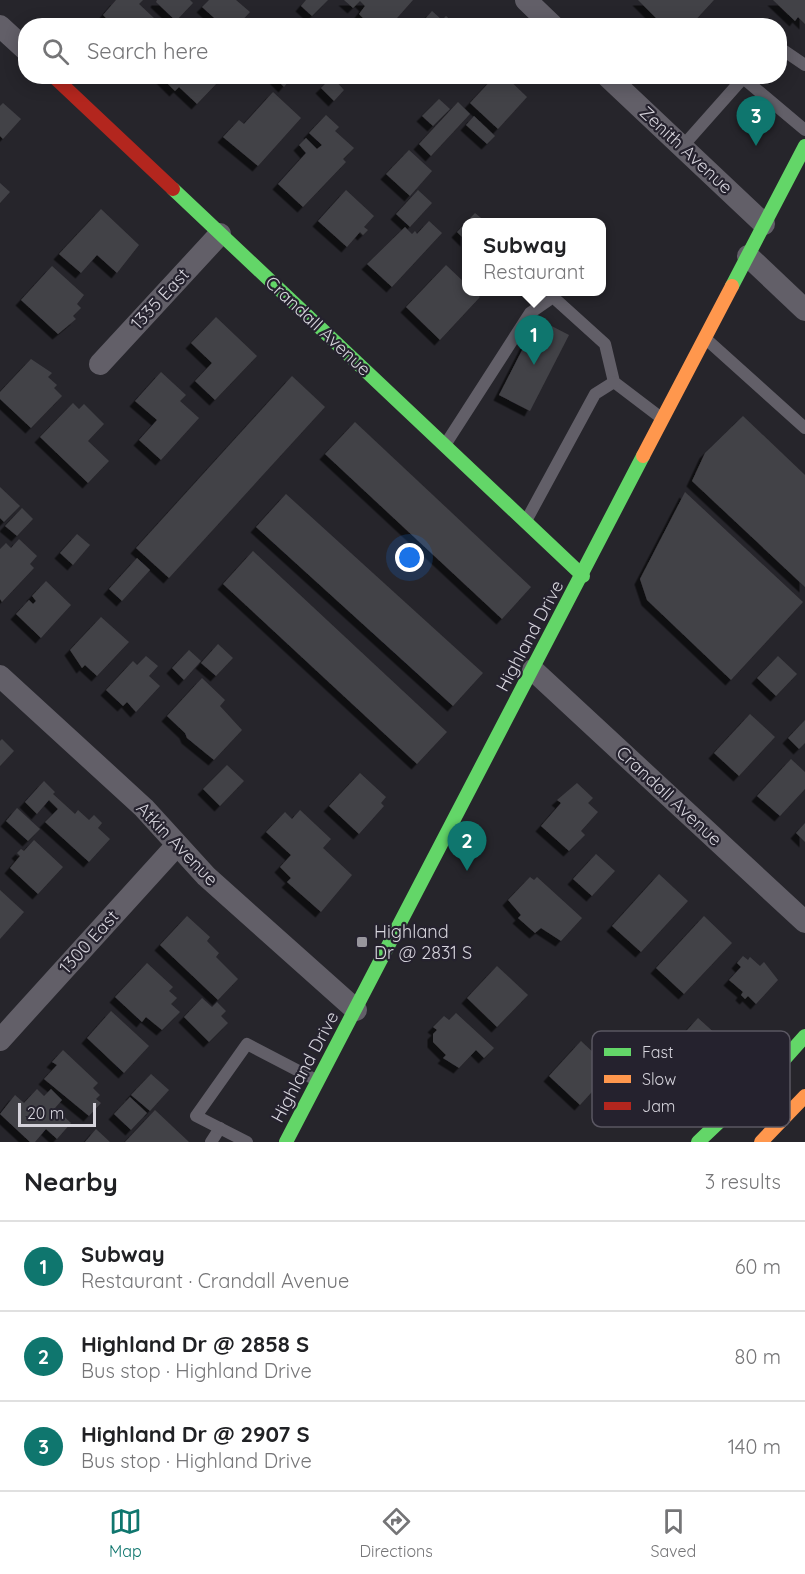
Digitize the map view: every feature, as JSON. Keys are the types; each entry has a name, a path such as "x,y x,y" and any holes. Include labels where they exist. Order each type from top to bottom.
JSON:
{"main road":[{"name":"Crandall Avenue","path":"61,84 583,576"},
{"name":"Highland Drive","path":"286,1142 583,576 805,146"},
{"path":"790,1052 805,1036"},
{"path":"790,1112 805,1096"},
{"path":"698,1142 714,1127"},
{"path":"761,1142 775,1127"}],"street":[{"path":"526,0 545,18"},
{"path":"0,26 18,43"},
{"name":"Zenith Avenue","path":"615,84 764,224"},
{"name":"1335 East","path":"100,364 220,234"},
{"path":"747,256 805,310"},
{"name":"Crandall Avenue","path":"533,670 805,922"},
{"name":"Atkin Avenue","path":"0,675 144,808 206,876 356,1010"},
{"name":"1300 East","path":"0,1040 177,845"}],"lane":[{"path":"787,53 805,65"},
{"path":"682,147 738,84"},
{"path":"752,84 805,130"},
{"path":"445,446 531,314 553,297 605,344 614,382 663,420"},
{"path":"705,338 805,428"},
{"path":"526,522 596,394 614,382"},
{"path":"248,1142 196,1116 247,1044 317,1081"},
{"path":"211,1142 220,1128"}],"building":[{"path":"116,0 143,0 139,4 154,18 106,18 103,15"},
{"path":"157,0 190,0 193,3 179,18 173,18 156,2"},
{"path":"209,0 236,0 250,12 244,18 214,18 202,7"},
{"path":"306,0 328,0 312,16 301,6"},
{"path":"344,0 413,0 397,18 363,18 359,14 365,6 360,1 353,8"},
{"path":"638,0 714,0 697,18 656,18"},
{"path":"773,0 805,0 805,24 798,17 795,21"},
{"path":"432,11 440,18 426,18"},
{"path":"168,84 216,84 197,104 179,87 175,91"},
{"path":"325,84 338,84 344,90 334,101 321,88"},
{"path":"488,84 513,84 527,97 498,129 470,103"},
{"path":"273,92 301,118 258,166 223,137 239,120 244,124"},
{"path":"439,99 450,109 433,126 422,116"},
{"path":"458,102 470,114 431,156 419,144"},
{"path":"3,103 21,119 3,139 0,136 0,106"},
{"path":"326,115 339,127 335,131 354,148 343,159 346,162 303,207 278,184 306,153 299,145 306,138 317,149 322,145 309,133"},
{"path":"474,116 495,136 487,144 466,125"},
{"path":"409,150 432,171 410,196 386,174"},
{"path":"0,183 10,192 0,203"},
{"path":"346,190 374,216 364,227 368,230 363,235 360,232 347,247 318,221"},
{"path":"418,190 432,203 410,227 396,214"},
{"path":"101,209 139,245 117,273 97,255 81,273 59,254"},
{"path":"475,213 481,218 470,218"},
{"path":"429,221 442,233 392,287 367,264 405,227 412,234 415,231 417,234"},
{"path":"462,226 462,237 457,232"},
{"path":"446,265 462,280 462,296 480,297 440,340 406,307"},
{"path":"52,266 84,295 77,304 81,308 73,316 76,319 58,334 21,300"},
{"path":"216,317 257,356 215,400 195,381 212,363 191,343"},
{"path":"538,319 569,335 530,411 499,395"},
{"path":"31,359 52,373 48,377 57,385 54,388 62,396 31,428 0,399 0,392"},
{"path":"161,372 186,395 180,401 199,418 161,460 139,440 157,420 135,401"},
{"path":"292,376 325,407 169,578 136,548"},
{"path":"73,403 79,409 84,404 104,424 88,441 109,461 88,483 40,437"},
{"path":"743,416 805,475 805,587 692,481 705,453"},
{"path":"355,422 531,587 502,619 325,454"},
{"path":"0,487 20,506 4,522 0,518"},
{"path":"685,492 803,602 731,680 647,600 640,579"},
{"path":"286,494 483,673 453,706 256,527"},
{"path":"22,508 33,519 17,536 5,526"},
{"path":"77,534 90,545 73,565 60,553"},
{"path":"19,539 37,556 30,564 34,568 2,602 0,599 0,549 6,543 11,548"},
{"path":"253,551 447,732 417,764 223,584"},
{"path":"137,558 150,570 122,601 109,589"},
{"path":"46,581 71,605 41,638 16,614 29,600 33,604 36,601 32,596"},
{"path":"101,617 129,642 97,676 85,665 82,668 70,650"},
{"path":"218,644 233,658 216,676 201,663"},
{"path":"189,650 201,661 184,680 172,668"},
{"path":"146,656 158,666 149,676 160,686 136,712 127,702 123,706 106,690 133,661 137,665"},
{"path":"778,656 797,674 776,696 757,678"},
{"path":"202,678 225,700 220,706 242,730 214,760 187,738 185,733 167,716"},
{"path":"750,714 775,737 739,776 714,753"},
{"path":"805,720 805,743 799,749 788,738"},
{"path":"2,739 14,751 0,766 0,741"},
{"path":"791,759 805,772 805,789 780,816 757,796"},
{"path":"227,765 244,781 220,806 203,789"},
{"path":"360,773 386,797 381,803 384,806 359,834 329,806"},
{"path":"44,781 55,792 53,794 75,814 78,810 89,820 94,815 102,823 98,828 110,839 89,862 45,822 58,809 49,800 37,814 25,802"},
{"path":"577,783 593,798 588,803 598,812 581,831 585,835 569,851 541,826 561,803 557,800"},
{"path":"17,808 40,829 28,841 6,821"},
{"path":"300,810 331,839 323,848 352,875 321,912 287,882 291,878 280,867 291,855 266,832 285,812 292,819"},
{"path":"805,823 805,842 796,833"},
{"path":"34,840 63,867 38,894 10,868 20,856 17,853 21,849 24,851"},
{"path":"596,854 615,871 592,896 573,879"},
{"path":"659,874 688,901 641,952 612,926"},
{"path":"530,877 534,880 537,877 582,918 561,941 541,928 535,933 518,918 521,915 508,900"},
{"path":"0,890 24,912 0,939"},
{"path":"187,916 210,937 207,941 219,953 216,957 238,979 218,1000 160,945"},
{"path":"704,916 732,943 684,994 656,968"},
{"path":"743,956 748,960 750,957 760,966 764,962 778,980 756,1004 748,996 745,999 741,995 743,992 729,980 741,967 737,963"},
{"path":"147,963 173,987 169,991 177,998 171,1004 180,1012 162,1030 146,1017 142,1022 115,997"},
{"path":"497,966 528,995 497,1027 467,998"},
{"path":"202,998 212,1007 217,1002 226,1011 221,1016 228,1023 209,1042 184,1017"},
{"path":"111,1011 149,1046 124,1073 87,1038"},
{"path":"456,1013 494,1048 484,1058 476,1050 459,1068 443,1058 446,1055 433,1042 433,1034 437,1030 433,1027 444,1016 449,1020"},
{"path":"698,1018 712,1031 686,1031"},
{"path":"581,1041 592,1051 592,1092 580,1105 549,1076"},
{"path":"63,1050 98,1083 93,1088 100,1095 96,1099 101,1103 89,1116 44,1079 57,1065 52,1062"},
{"path":"151,1074 169,1090 150,1111 131,1095"},
{"path":"37,1089 44,1096 51,1089 62,1100 55,1108 71,1123 57,1139 46,1129 35,1142 30,1142 0,1114 15,1095 24,1103"},
{"path":"130,1097 147,1113 131,1130 114,1114"},
{"path":"155,1110 189,1142 125,1142"},
{"path":"96,1129 110,1142 85,1142"}],"traffic: fast":[{"path":"732,286 805,146"},
{"path":"173,189 583,576"},
{"path":"286,1142 643,456"},
{"path":"790,1053 805,1036"},
{"path":"698,1142 714,1127"}],"traffic: slow":[{"path":"643,456 732,286"},
{"path":"790,1112 805,1096"},
{"path":"761,1142 775,1127"}],"traffic: jam":[{"path":"61,84 173,189"}],"place":[{"name":"Highland Dr @ 2907 S","path":"756,146"},
{"name":"Subway","path":"534,365"},
{"name":"Highland Dr @ 2858 S","path":"467,871"},
{"name":"Highland Dr @ 2831 S","path":"362,942"}]}
